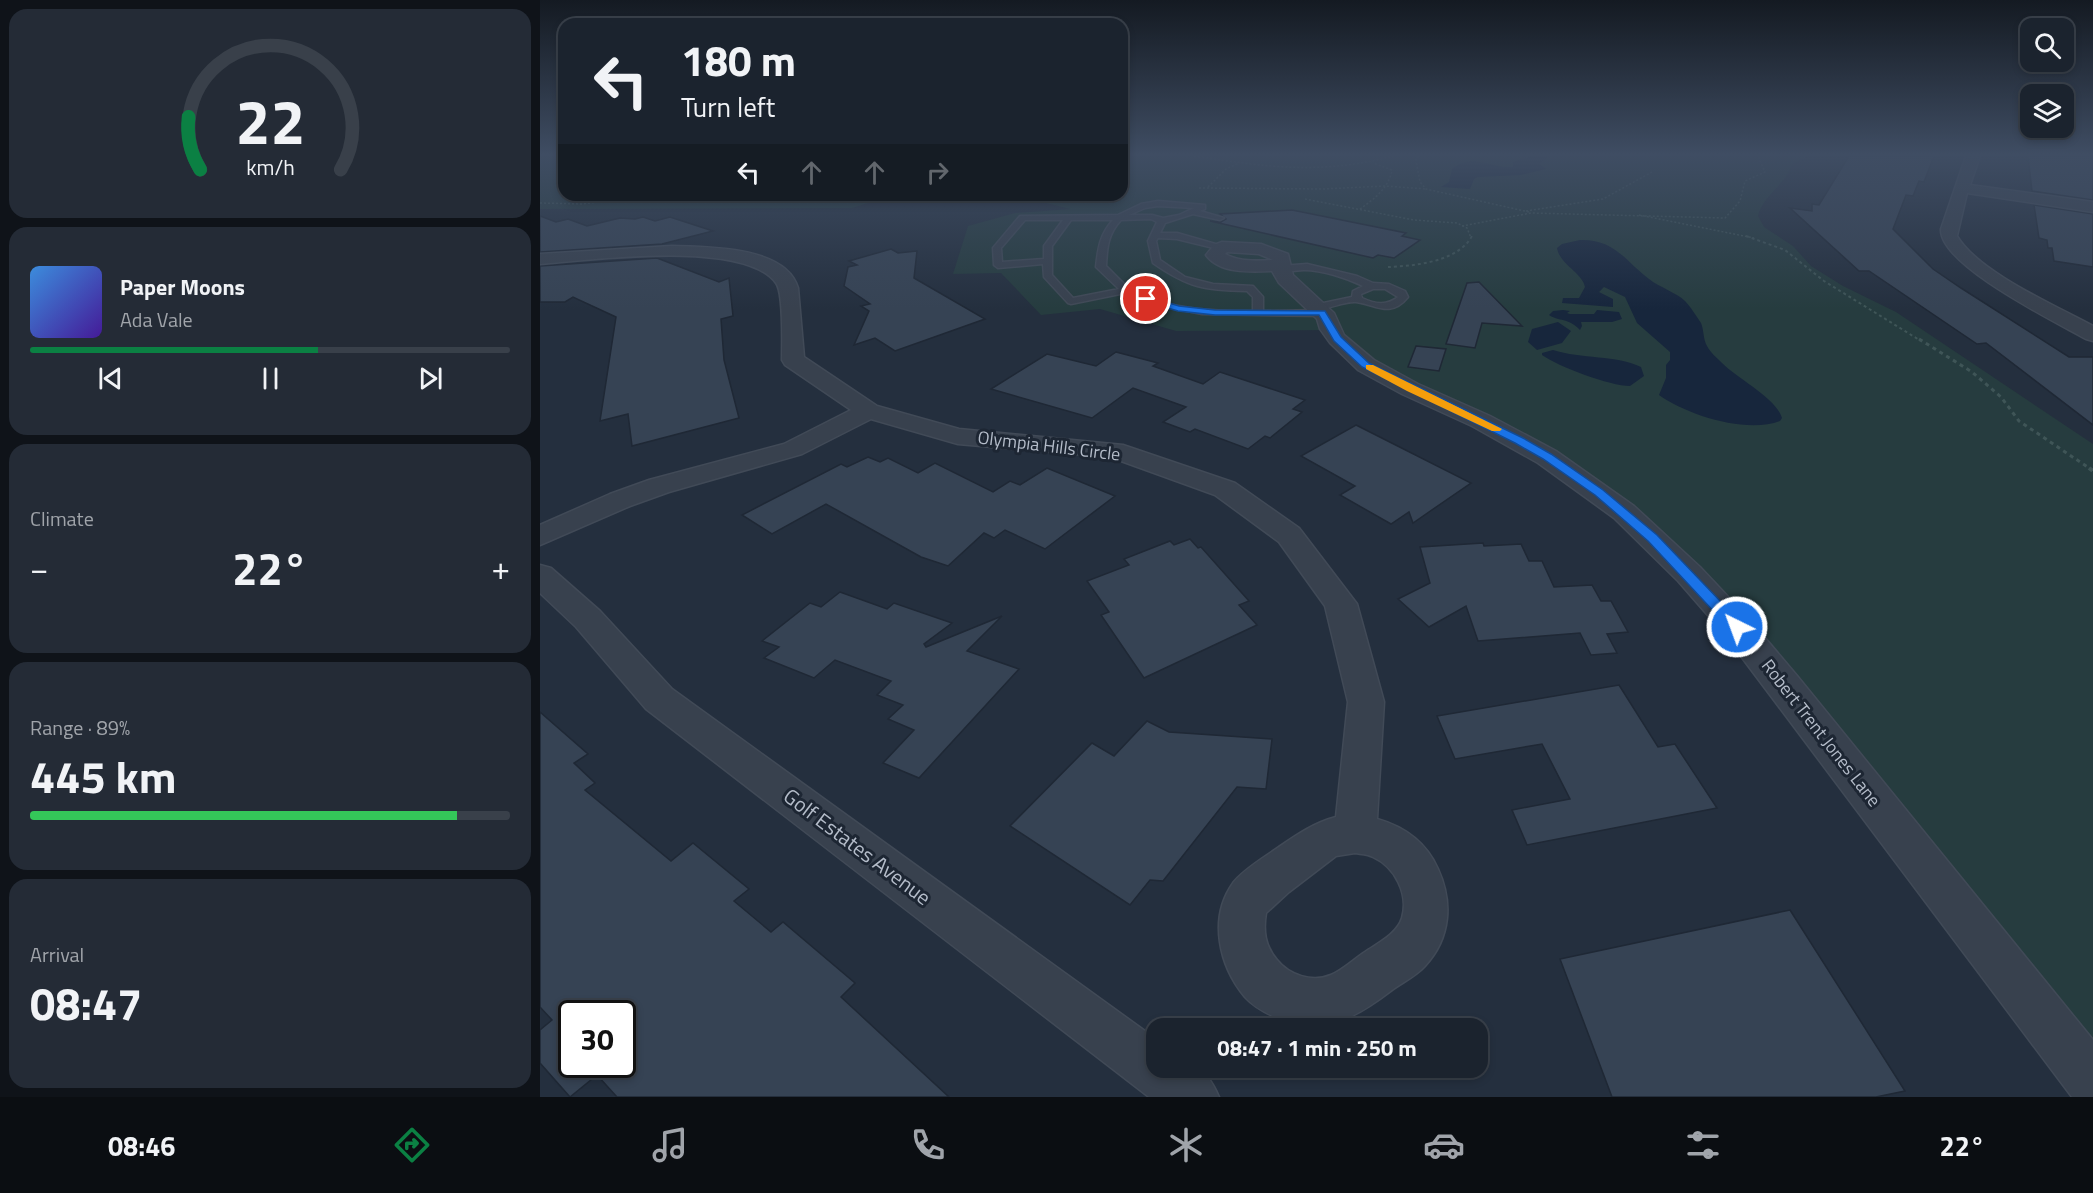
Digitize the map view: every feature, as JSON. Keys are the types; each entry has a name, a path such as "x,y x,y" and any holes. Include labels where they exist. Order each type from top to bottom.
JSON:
{"street":[{"path":"1956,207 1950,224 1949,236 1956,249 1975,266 2093,335"},
{"path":"1222,247 1215,255 1228,263 1281,267"},
{"name":"Olympia Hills Circle","path":"540,259 668,250 711,251 747,257 772,267 787,283 793,360 868,411 958,436 1114,450 1225,489 1290,535 1341,604 1366,702 1355,834"},
{"name":"Robert Trent Jones Lane","path":"1281,267 1286,279 1319,310 1337,339 1366,365 1547,456 1599,492 1653,538 1689,574 1758,653 1849,766 2093,1083"},
{"path":"540,536 620,500 659,486 793,449 868,411"},
{"name":"Golf Estates Avenue","path":"540,575 588,619 659,699 1192,1097"}],"lane":[{"path":"1142,207 1130,210 1115,222 1103,243 1101,267 1131,294 1178,308 1215,313 1319,310 1358,299 1368,304 1384,306 1398,303 1404,297 1393,288 1371,286 1354,278 1307,267 1281,267"},
{"path":"1048,261 998,265 997,248 1023,218 1152,217 1162,221 1202,207"},
{"path":"1193,212 1220,218"},
{"path":"1069,217 1048,246 1047,275 1071,301 1126,290"},
{"path":"1162,221 1152,241 1156,261 1182,279 1214,287 1250,288 1258,297 1258,313"},
{"path":"1155,235 1177,236 1222,247"},
{"path":"1358,299 1356,293 1371,286"}],"path":[{"path":"1345,207 1414,220 1448,222 1467,228 1472,237 1468,245 1458,252 1425,262 1384,267"},
{"path":"1359,210 1363,207"},
{"path":"1509,207 1531,213"},
{"path":"1526,211 1550,207"},
{"path":"1462,226 1531,213 1639,214 1719,219 1728,216 1734,207"},
{"path":"1639,214 1752,238 1785,250 1824,281 1972,372 2001,397 2019,421 2093,471"}],"green space":[{"path":"540,207 855,207 852,208 540,209"},
{"path":"1063,207 1762,207 1758,216 1764,227 1793,246 1811,266 1843,286 1896,312 2093,444 2093,1060 1845,747 1555,452 1510,426 1368,360 1338,330 1176,331 1100,309 1041,315 1001,273 953,274 968,226 1015,213 1070,209"}],"water":[{"path":"1580,240 1602,243 1611,247 1649,279 1685,301 1701,323 1710,350 1729,369 1772,403 1782,418 1780,421 1751,425 1734,424 1685,409 1659,395 1666,378 1666,365 1670,360 1670,352 1637,323 1625,297 1604,287 1599,292 1613,299 1613,307 1562,303 1563,298 1579,298 1585,287 1580,277 1562,259 1557,248 1562,244"},
{"path":"1597,310 1619,312 1622,319 1612,322 1581,322 1580,330 1568,321 1549,315 1553,311 1570,311 1567,313 1570,314 1594,314"},
{"path":"1558,322 1571,331 1562,343 1537,350 1528,342 1532,329"},
{"path":"1553,350 1631,363 1641,367 1644,376 1630,386 1598,379 1560,365 1542,355 1542,353"}],"building":[{"path":"1812,207 1901,207 1893,229 1933,269 2069,357 2093,357 2093,425 1986,343 1977,344 1869,271 1859,271 1790,208 1812,211"},
{"path":"2034,207 2093,214 2093,267 2054,261 2052,248 2048,248 2047,240 2039,238"},
{"path":"1292,210 1406,233 1402,236 1420,240 1394,258 1378,255 1373,258 1210,221 1221,222 1226,219 1220,214"},
{"path":"540,216 556,222 568,219 587,226 620,218 643,217 655,221 670,217 713,231 662,244 540,252"},
{"path":"891,249 898,253 917,251 914,278 985,319 895,351 875,338 854,345 869,311 861,306 870,304 844,286 848,267 857,265 849,261"},
{"path":"657,258 719,282 729,278 733,316 721,319 724,360 739,418 632,446 628,414 600,421 616,317 573,297 565,302 540,302 540,266"},
{"path":"1479,282 1522,326 1482,323 1475,348 1446,344 1467,283"},
{"path":"1416,346 1446,349 1439,371 1408,367"},
{"path":"1116,352 1158,363 1153,366 1203,384 1220,372 1305,400 1293,409 1302,412 1270,438 1265,436 1248,449 1195,429 1190,432 1163,422 1186,407 1133,388 1092,418 991,389 1047,354 1096,366"},
{"path":"1356,425 1471,483 1413,523 1409,512 1391,524 1340,495 1355,486 1301,456"},
{"path":"868,457 880,462 888,458 918,473 935,463 993,492 1010,481 1020,485 1047,468 1115,496 1045,549 1005,530 994,538 984,533 948,566 921,557 826,504 772,534 742,515 841,464 847,467"},
{"path":"1190,539 1198,548 1201,547 1249,601 1239,605 1257,625 1144,678 1101,615 1109,612 1087,581 1129,565 1124,559 1170,541 1174,545"},
{"path":"1483,543 1484,546 1521,544 1529,561 1542,561 1554,587 1592,585 1601,601 1611,601 1628,632 1607,634 1617,653 1591,655 1580,633 1478,641 1466,606 1429,627 1398,599 1430,583 1420,547"},
{"path":"840,592 887,609 894,603 952,623 924,644 926,647 1002,616 967,651 1019,669 919,778 883,763 914,730 888,719 903,705 877,695 891,681 835,660 814,678 764,658 779,647 762,641 810,603 821,607"},
{"path":"1619,685 1658,747 1675,744 1717,808 1527,845 1512,810 1570,799 1542,744 1455,759 1437,716"},
{"path":"540,712 588,754 574,763 595,783 585,790 671,861 693,843 749,889 734,901 771,932 783,922 855,983 841,997 949,1097 617,1097 600,1078 636,1078 636,1000 558,1000 558,1078 593,1078 570,1097 540,1063 540,1030 552,1020 540,1007"},
{"path":"1147,721 1169,732 1272,739 1266,789 1237,787 1163,881 1150,880 1130,905 1010,826 1092,743 1114,756"},
{"path":"1790,910 1905,1091 1876,1097 1612,1097 1560,959"}],"slow traffic":[{"path":"1369,367 1496,429"}],"route":[{"path":"1146,299 1178,308 1215,313 1322,313 1327,317 1330,329 1337,339 1366,365 1547,456 1599,492 1653,538 1737,627"}]}
